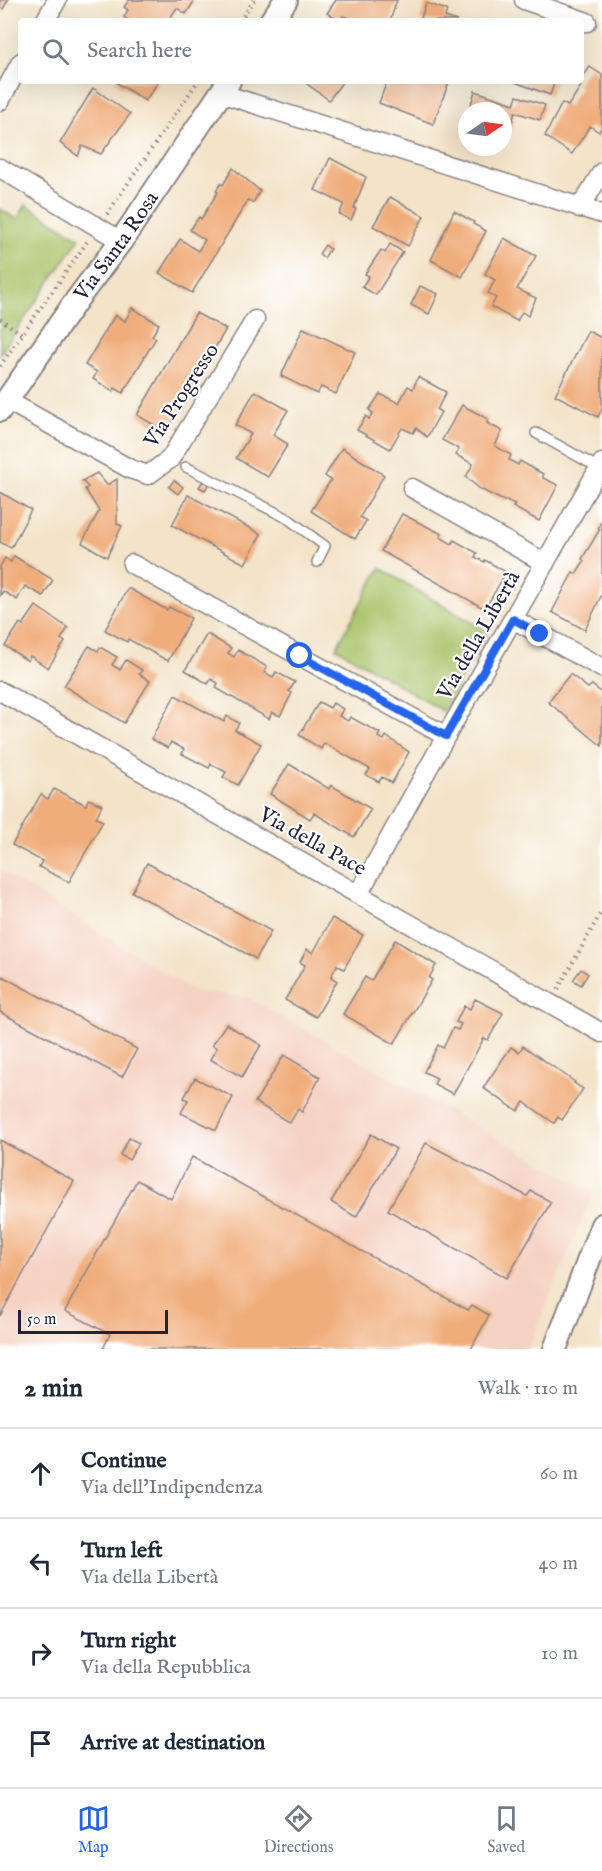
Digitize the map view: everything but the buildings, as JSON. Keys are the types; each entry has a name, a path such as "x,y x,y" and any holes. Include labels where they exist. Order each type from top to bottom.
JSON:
{"street":[{"path":"47,18 57,0"},
{"path":"274,18 286,0"},
{"path":"524,0 576,18"},
{"path":"0,101 12,67"},
{"path":"224,87 602,214"},
{"name":"Via Santa Rosa","path":"3,405 121,241 224,87"},
{"path":"0,168 121,241"},
{"path":"580,208 602,172"},
{"name":"Via Progresso","path":"3,405 130,469 148,475 170,459 255,320"},
{"name":"Via della Libertà","path":"359,893 600,466"},
{"path":"412,488 545,563"},
{"path":"132,564 446,736"},
{"path":"513,619 602,668"},
{"name":"Via della Pace","path":"0,691 602,1033"},
{"path":"555,1349 602,1225"}],"lane":[{"path":"536,434 600,466"},
{"path":"186,467 287,518 325,546 318,562"}],"path":[{"path":"242,18 254,0"},
{"path":"109,211 196,84"},
{"path":"0,366 86,243"},
{"path":"0,319 22,334"},
{"path":"550,1003 602,911"}],"shaded area":[{"path":"0,870 194,991 247,997 594,1192 528,1349 0,1349"}],"green space":[{"path":"26,205 80,238 0,354 0,209 17,219"},
{"path":"380,568 488,632 443,711 336,648"}],"route":[{"path":"300,656 446,736 513,619 540,634"}]}
